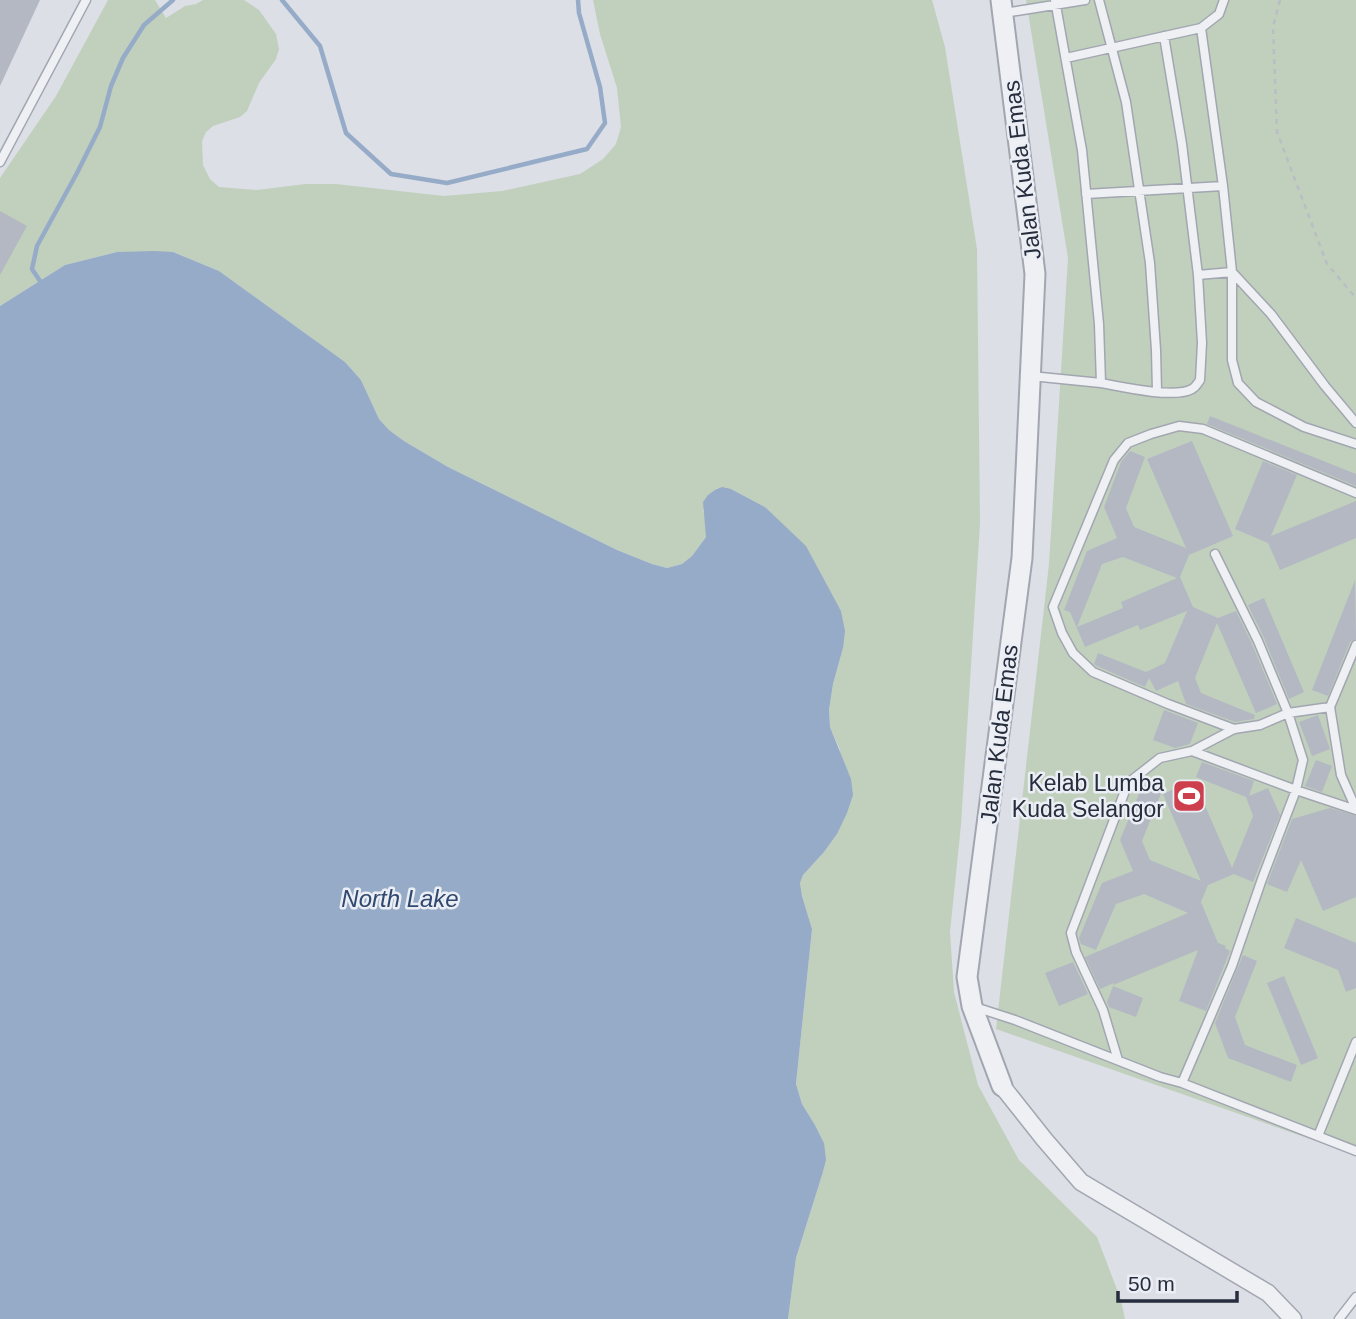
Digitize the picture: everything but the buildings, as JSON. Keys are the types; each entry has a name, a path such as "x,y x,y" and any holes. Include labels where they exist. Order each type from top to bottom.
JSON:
{"street":[{"name":"Jalan Kuda Emas","path":"1003,6 1035,274 1021,558 967,977 972,1006 1002,1086 1081,1182 1268,1293 1293,1319"}],"lane":[{"path":"0,162 86,0"},
{"path":"1003,6 1085,0"},
{"path":"1099,0 1126,102 1150,263 1157,391"},
{"path":"1066,58 1201,28 1219,14 1224,0"},
{"path":"1056,3 1082,150 1099,324 1101,383"},
{"path":"1201,28 1232,272 1232,360 1238,383 1256,402 1304,428 1356,444"},
{"path":"1030,376 1148,391 1189,391 1200,380 1202,342 1198,275 1188,188 1164,36"},
{"path":"1086,194 1223,186"},
{"path":"1198,275 1232,272"},
{"path":"1232,272 1271,314 1356,423"},
{"path":"1234,729 1168,705 1093,672 1073,653 1062,633 1053,607 1114,460 1128,443 1151,434 1179,426 1203,429 1356,493"},
{"path":"1182,1083 1232,966 1296,790 1303,760 1288,713 1258,641 1215,554"},
{"path":"1356,645 1330,708 1341,775 1356,810"},
{"path":"1118,1060 1103,1010 1076,952 1071,933 1128,783 1160,758 1192,751 1234,729 1260,725 1288,713 1330,708"},
{"path":"1192,751 1356,810"},
{"path":"972,1006 1182,1083 1356,1151"},
{"path":"1318,1136 1356,1042"},
{"path":"1339,1319 1356,1297"}],"path":[{"path":"1280,0 1273,27 1277,132 1327,264 1356,299"}],"green space":[{"path":"108,0 155,0 166,18 185,6 203,0 244,0 259,10 276,34 279,49 276,59 259,83 247,111 240,117 213,126 202,141 203,165 210,179 219,187 257,190 305,184 336,184 444,196 502,191 580,174 603,159 616,144 621,127 617,88 600,34 593,0 932,0 945,47 977,249 980,523 961,825 950,932 954,992 978,1085 1019,1160 1097,1237 1121,1300 1125,1319 788,1319 796,1258 822,1175 824,1143 802,1104 796,1084 812,929 800,883 803,875 837,834 840,750 830,727 829,710 843,648 841,611 765,507 731,489 703,510 706,537 692,556 682,564 667,568 617,550 448,467 404,441 379,419 361,380 345,362 219,271 173,252 117,252 65,265 0,306 0,178 56,96"},
{"name":"Kelab Lumba Kuda Selangor","path":"1026,0 1356,0 1356,1155 996,1029 1049,564 1068,258"}],"water":[{"name":"North Lake","path":"117,252 173,252 219,271 345,362 361,380 379,419 404,441 448,467 617,550 667,568 682,564 692,556 706,537 703,502 708,495 722,487 765,507 806,546 841,611 845,631 829,710 830,727 851,779 853,795 837,834 803,875 800,883 812,929 796,1084 802,1104 824,1143 826,1160 796,1258 788,1319 0,1319 0,306 65,265"}],"waterway":[{"path":"40,281 32,269 37,246 100,127 111,86 123,58 144,25 173,0"},
{"path":"282,0 320,46 346,133 391,174 447,183 587,149 605,123 600,87 579,13 578,0"}],"place":[{"name":"Kelab Lumba Kuda Selangor","path":"1189,796"}]}
